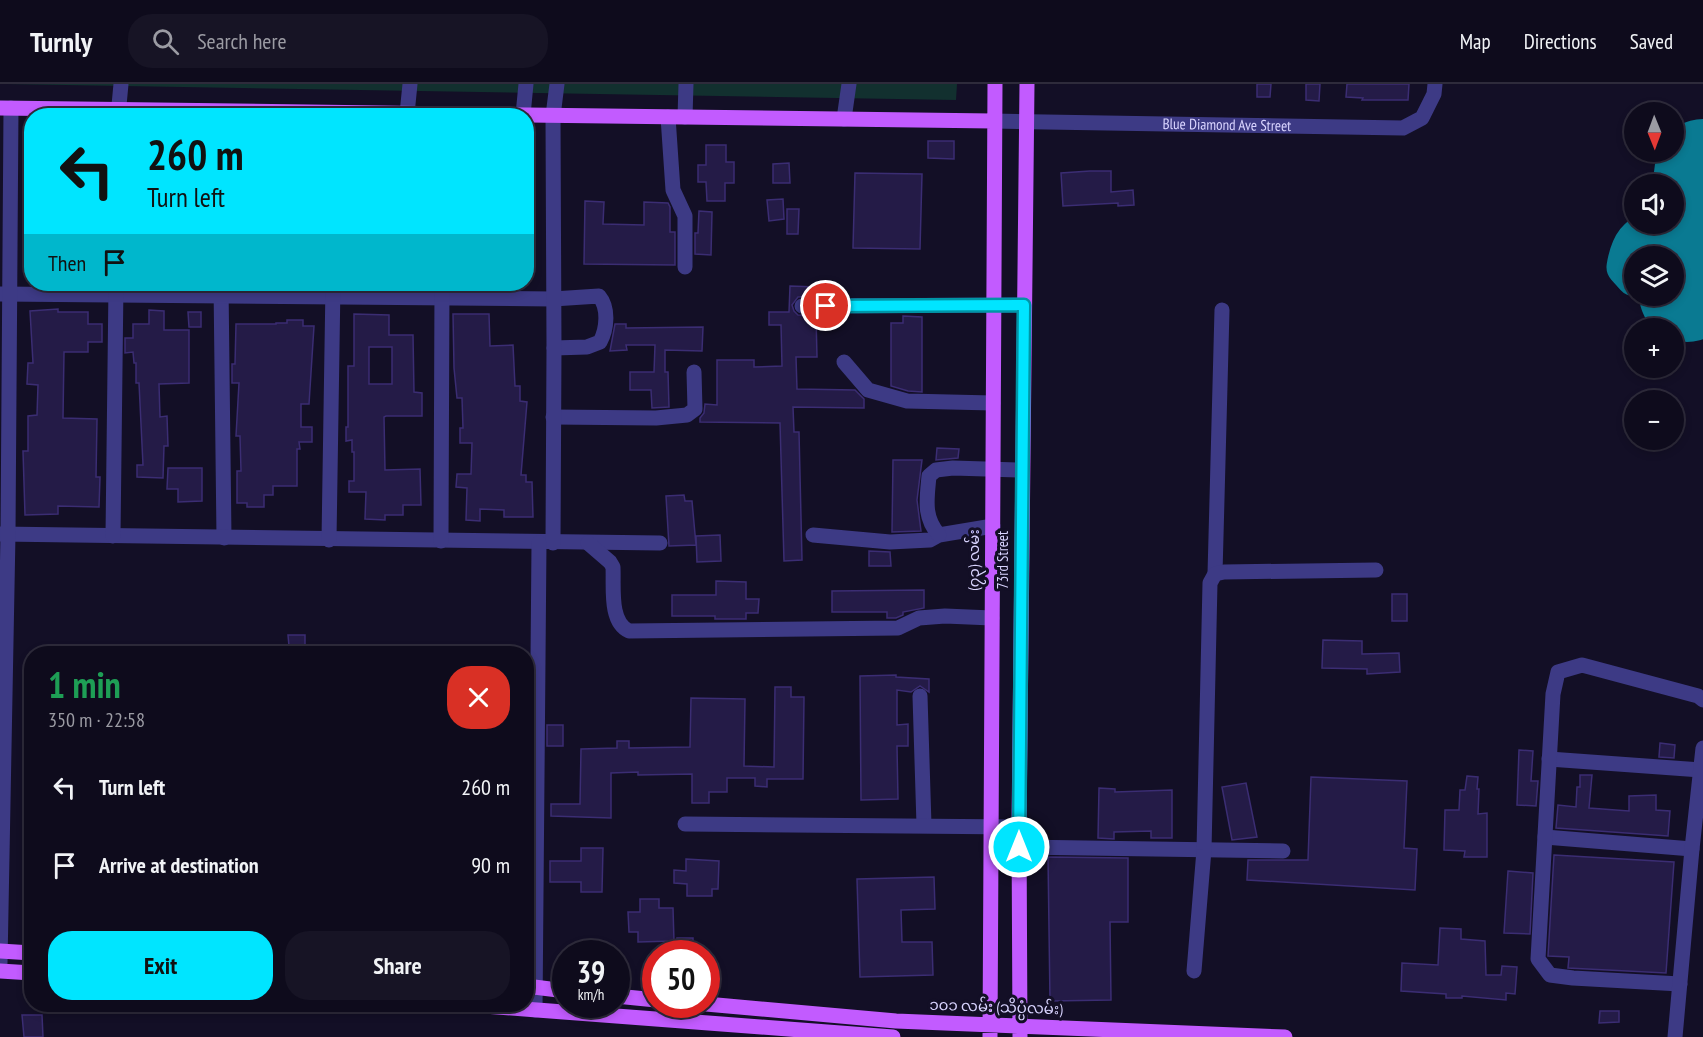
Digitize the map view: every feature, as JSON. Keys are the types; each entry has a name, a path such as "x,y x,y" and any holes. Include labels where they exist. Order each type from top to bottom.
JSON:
{"main road":[{"name":"(၇၃) လမ်း","path":"990,1031 993,121 995,84"},
{"name":"73rd Street","path":"1020,1032 1019,826 1027,84"},
{"path":"6,108 24,109"},
{"path":"534,115 993,121"},
{"path":"0,951 24,952"},
{"path":"0,971 24,972"},
{"path":"534,987 552,989"},
{"name":"၁၀၁ လမ်း (သိပ္ပံလမ်း)","path":"720,1005 990,1031 1285,1037"},
{"path":"535,1010 552,1010"},
{"path":"630,1013 893,1037"}],"street":[{"path":"119,108 121,84"},
{"path":"408,108 410,84"},
{"path":"524,108 526,84"},
{"path":"534,924 546,543 553,417 553,116 557,84"},
{"path":"685,117 686,84"},
{"path":"844,119 849,84"},
{"name":"Blue Diamond Ave Street","path":"993,121 1403,128 1422,118 1434,94 1435,84"},
{"path":"0,963 6,108"},
{"path":"668,117 673,190 685,216 685,267"},
{"path":"5,294 72,291"},
{"path":"113,536 116,291"},
{"path":"221,291 224,538"},
{"path":"329,540 333,291"},
{"path":"441,541 442,291 553,299 599,296 604,302 606,320 605,333 600,342 587,347 554,348"},
{"path":"802,306 1024,305"},
{"path":"1194,971 1204,850 1210,583 1215,574 1222,310"},
{"path":"844,362 868,390 907,401 993,403"},
{"path":"553,417 656,418 687,415 694,409 694,372"},
{"path":"939,535 930,525 927,505 929,476 936,470 954,468 1022,470"},
{"path":"813,535 890,542 930,540 939,535 993,526"},
{"path":"4,534 660,543"},
{"path":"588,543 613,567 616,619 621,627 629,631 898,628 919,618 945,616 992,618"},
{"path":"1215,574 1376,570"},
{"path":"1680,984 1550,975 1538,958 1553,694 1558,672 1582,665 1698,696 1703,700"},
{"path":"920,696 924,825"},
{"path":"1676,1037 1703,748"},
{"path":"1549,759 1701,770"},
{"path":"685,824 1019,826"},
{"path":"1545,837 1692,849"},
{"path":"1019,847 1283,851"},
{"path":"534,1002 535,1010"}],"green space":[{"path":"6,84 957,84 956,100"}],"building":[{"path":"1257,84 1271,84 1270,97 1257,97"},
{"path":"1306,84 1320,84 1319,101 1306,100"},
{"path":"1347,84 1409,84 1408,100 1362,100 1363,98 1346,97"},
{"path":"928,141 954,141 954,159 928,158"},
{"path":"706,145 726,145 726,162 734,162 734,183 725,183 725,201 707,201 706,182 698,182 698,165 706,165"},
{"path":"789,163 790,183 773,183 773,164"},
{"path":"1111,171 1111,192 1133,190 1134,205 1118,206 1118,203 1063,206 1061,173"},
{"path":"855,173 922,174 920,249 853,248"},
{"path":"783,199 784,219 769,221 767,200"},
{"path":"585,201 604,202 603,224 644,225 644,202 668,203 670,232 675,232 675,265 584,264"},
{"path":"787,209 799,209 798,234 787,234"},
{"path":"699,211 712,212 711,255 695,254 695,233 698,233"},
{"path":"790,286 816,287 816,296 798,297 792,305 798,315 816,316 817,357 796,357 797,389 855,390 864,399 864,408 793,407 794,432 799,432 802,560 784,561 780,423 700,422 700,418 704,413 705,404 717,405 717,360 754,360 754,367 782,366 781,325 769,325 769,312 789,312"},
{"path":"58,309 58,312 88,312 88,324 102,324 102,342 88,342 88,352 64,352 63,418 97,419 96,477 100,477 99,507 58,506 58,514 25,515 23,451 28,451 28,416 37,415 38,385 27,384 28,363 33,363 30,311"},
{"path":"149,310 164,311 164,330 189,330 189,383 159,384 160,417 167,416 168,446 164,446 163,478 137,477 137,465 143,465 139,383 136,383 136,363 134,363 133,352 125,353 125,338 133,338 133,324 149,324"},
{"path":"188,312 201,312 201,327 189,327"},
{"path":"354,314 389,315 389,335 413,335 414,392 422,393 422,416 384,417 385,470 420,469 421,505 403,505 403,515 385,515 385,520 365,519 366,492 349,492 349,481 354,481 354,452 352,452 352,440 346,441 348,366 354,366","holes":["369,347 392,347 392,384 369,384"]},
{"path":"453,314 489,314 490,346 513,345 515,386 520,386 520,401 527,402 521,475 526,475 526,482 532,482 533,517 504,517 504,510 480,509 480,521 466,520 467,488 456,487 457,474 471,474 472,443 460,443 460,428 463,428 462,398 457,398"},
{"path":"903,316 922,317 922,392 891,386 891,323 903,323"},
{"path":"287,320 303,320 303,326 314,326 309,404 301,404 301,427 312,427 312,442 299,442 297,486 273,486 273,495 264,495 264,507 247,507 247,503 237,503 237,471 241,471 240,436 236,436 239,383 232,383 236,324 276,324 287,323"},
{"path":"615,324 626,324 626,328 703,327 702,351 665,350 669,407 652,408 651,390 630,390 630,372 654,372 655,345 626,345 627,350 610,351"},
{"path":"937,448 959,449 958,458 936,460"},
{"path":"893,460 922,460 917,500 921,531 892,532"},
{"path":"168,468 202,468 202,501 178,502 178,489 167,489"},
{"path":"684,495 685,501 692,501 696,545 669,546 666,496"},
{"path":"720,535 721,561 697,562 696,536"},
{"path":"869,551 890,552 891,566 869,566"},
{"path":"716,581 746,582 746,599 759,599 758,613 746,613 746,619 672,616 672,595 716,595"},
{"path":"924,590 924,608 903,612 903,615 896,618 887,618 887,612 832,612 832,591"},
{"path":"1392,594 1407,594 1407,621 1392,621"},
{"path":"288,635 305,635 305,646 289,646"},
{"path":"1323,640 1362,641 1362,654 1399,653 1400,672 1367,674 1367,669 1322,668"},
{"path":"896,675 896,677 929,679 929,692 920,686 911,692 897,690 897,725 908,724 908,746 897,746 898,799 861,800 860,676"},
{"path":"775,687 791,687 791,697 804,697 803,779 767,779 767,787 755,786 755,778 727,778 727,792 709,792 709,803 692,803 692,774 611,773 611,818 551,816 551,804 580,804 581,749 617,748 617,741 629,741 629,748 690,747 691,698 745,699 744,766 774,767"},
{"path":"547,725 563,725 563,746 547,746"},
{"path":"1660,743 1675,745 1674,758 1659,757"},
{"path":"1519,750 1533,751 1531,781 1538,781 1536,806 1517,805"},
{"path":"1580,775 1592,775 1589,808 1629,811 1629,796 1656,795 1656,810 1670,811 1668,836 1556,828 1558,805 1576,807"},
{"path":"1467,776 1478,777 1478,814 1487,813 1487,857 1464,857 1465,851 1444,850 1445,810 1459,810 1460,790 1465,790"},
{"path":"1311,777 1407,781 1404,848 1417,849 1415,890 1247,880 1248,860 1308,860"},
{"path":"1246,783 1257,837 1232,840 1222,787"},
{"path":"1099,788 1115,789 1115,792 1172,790 1172,838 1151,838 1151,831 1114,832 1114,839 1098,838"},
{"path":"581,848 603,848 602,892 581,892 581,882 550,882 550,861 581,861"},
{"path":"1554,855 1674,862 1666,973 1568,968 1569,957 1548,956"},
{"path":"1048,857 1128,858 1128,922 1110,922 1111,1000 1050,1001"},
{"path":"686,859 719,861 718,889 712,889 712,896 687,896 687,884 674,883 674,870 686,871"},
{"path":"1508,871 1533,873 1530,934 1504,933"},
{"path":"934,877 935,909 901,910 902,942 932,942 933,975 860,977 857,879"},
{"path":"640,899 659,899 659,908 673,908 674,940 638,942 638,932 629,932 628,912 640,912"},
{"path":"1440,928 1461,929 1461,939 1485,941 1486,975 1501,975 1502,966 1517,967 1515,994 1506,993 1506,1000 1462,996 1462,998 1446,998 1446,994 1401,991 1402,963 1438,965"},
{"path":"677,938 693,938 693,940 677,940"},
{"path":"1600,1011 1619,1011 1619,1022 1599,1023"},
{"path":"22,1015 42,1015 43,1037 24,1037"}],"taxiway":[{"path":"1684,205 1700,195"},
{"path":"1632,246 1643,234"}],"runway":[{"path":"1687,294 1703,167"}],"route":[{"path":"826,306 1024,305 1019,847"}]}
